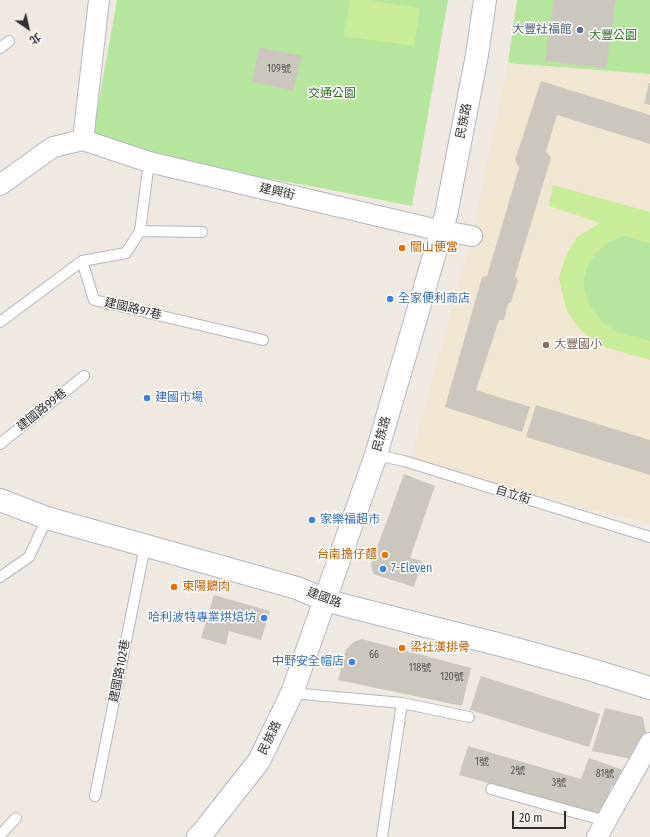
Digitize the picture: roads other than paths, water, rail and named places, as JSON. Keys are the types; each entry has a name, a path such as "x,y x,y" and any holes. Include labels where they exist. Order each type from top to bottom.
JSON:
{"street":[{"path":"84,140 99,0"},
{"name":"民族路","path":"204,835 259,761 292,692 376,455 442,231 474,71 485,0"},
{"name":"建興街","path":"0,185 53,146 84,140 149,162 442,231 472,236"},
{"name":"建國路","path":"0,500 47,518 297,588 325,600 505,646 607,674 650,688"},
{"path":"602,829 650,743"}],"lane":[{"path":"0,48 9,41"},
{"path":"0,322 82,262 126,253 140,231 149,162"},
{"path":"140,231 202,232"},
{"name":"建國路97巷","path":"82,262 94,300 263,340"},
{"name":"建國路99巷","path":"0,444 84,376"},
{"name":"自立街","path":"376,455 404,462 650,537"},
{"path":"0,576 29,557 47,518"},
{"name":"建國路102巷","path":"95,796 145,546"},
{"path":"292,692 402,703 469,717"},
{"path":"382,837 402,703"},
{"path":"491,789 602,829"},
{"path":"0,835 16,818"}],"place":[{"name":"大豐社福館","path":"580,30"},
{"name":"關山便當","path":"402,248"},
{"name":"全家便利商店","path":"390,299"},
{"name":"大豐國小","path":"546,345"},
{"name":"建國市場","path":"147,398"},
{"name":"家樂福超市","path":"312,520"},
{"name":"台南擔仔麵","path":"385,555"},
{"name":"7-Eleven","path":"383,569"},
{"name":"東陽鵝肉","path":"174,587"},
{"name":"哈利波特專業烘焙坊","path":"264,618"},
{"name":"梁社漢排骨","path":"402,648"},
{"name":"中野安全帽店","path":"352,662"}],"park label":[{"name":"大豐公園","path":"613,36"},
{"name":"交通公園","path":"332,94"}]}
